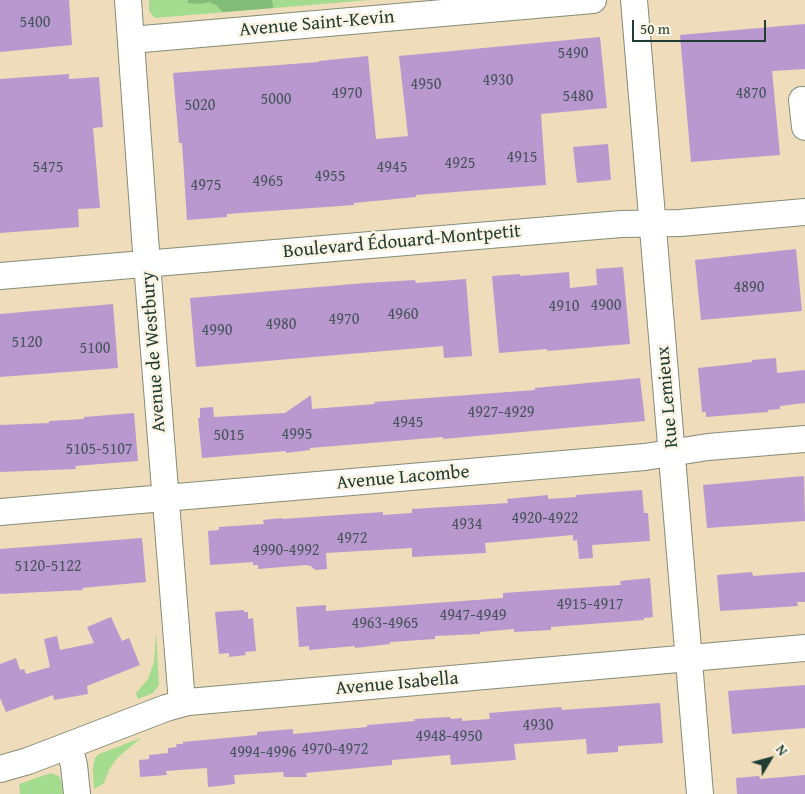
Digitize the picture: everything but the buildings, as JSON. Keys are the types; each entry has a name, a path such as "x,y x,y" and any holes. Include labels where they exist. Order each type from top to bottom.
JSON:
{"street":[{"name":"Avenue de Westbury","path":"128,0 182,703"},
{"name":"Avenue Saint-Kevin","path":"131,40 593,0"},
{"name":"Rue Lemieux","path":"634,0 700,794"},
{"path":"802,100 805,127"},
{"name":"Boulevard Édouard-Montpetit","path":"0,276 602,226 680,223 805,212"},
{"name":"Avenue Lacombe","path":"0,512 645,458 708,447 805,439"},
{"name":"Avenue Isabella","path":"0,769 28,761 182,703 805,648"},
{"path":"69,746 74,765 77,794"}],"green space":[{"path":"149,0 369,0 155,18 149,11"},
{"path":"188,0 272,0 273,8 223,12 216,5 209,2 200,4 188,3"},
{"path":"156,632 159,685 153,693 138,699 136,693 148,679 154,662"},
{"path":"141,738 117,758 109,770 104,783 94,789 93,768 95,758 99,754"},
{"path":"51,773 59,776 63,794 20,794 19,784"}]}
